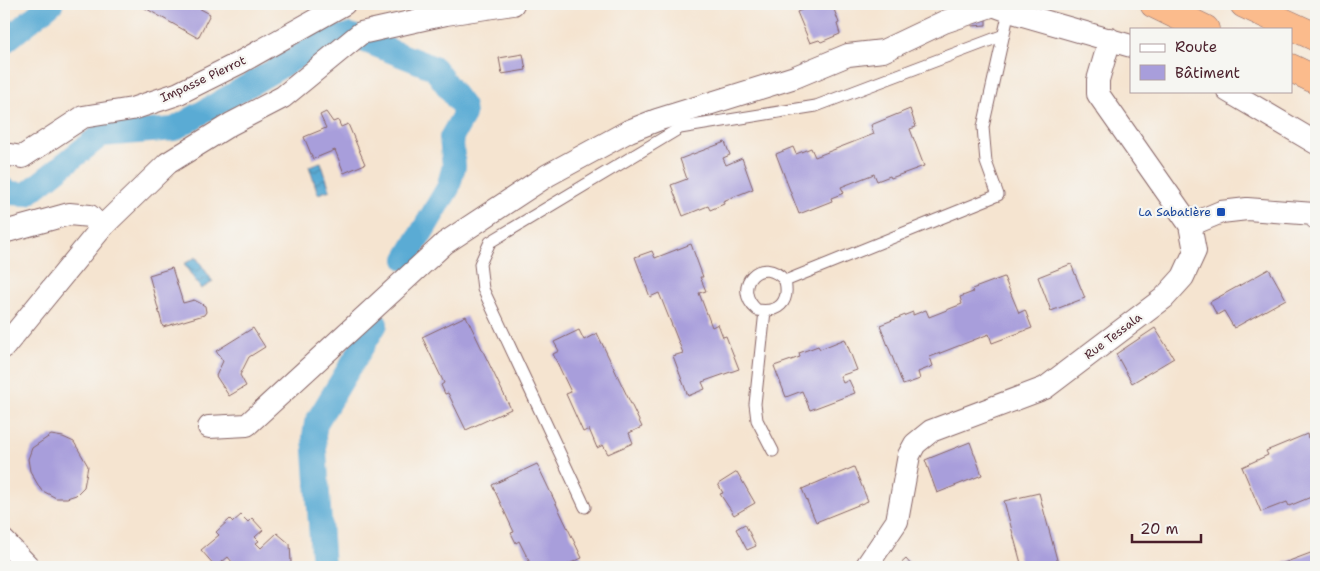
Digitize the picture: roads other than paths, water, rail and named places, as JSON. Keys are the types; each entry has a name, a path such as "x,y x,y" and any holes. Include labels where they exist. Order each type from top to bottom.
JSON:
{"highway":[{"path":"1154,4 1203,28"},
{"path":"1244,4 1316,37"},
{"path":"1292,68 1316,80"}],"street":[{"name":"Impasse Pierrot","path":"4,154 22,157 83,117 132,109 177,94 239,63 344,4"},
{"path":"4,348 101,228 168,162 231,124 282,97 353,39 446,14 513,4"},
{"path":"209,428 247,425 445,242 556,170 629,131 657,120 795,77 848,55 883,51 944,22 998,7 1121,42"},
{"name":"Rue Tessala","path":"866,567 897,521 909,455 915,444 931,431 1045,388 1164,298 1183,278 1196,251 1190,225 1098,94 1099,74 1121,42"},
{"path":"1230,92 1316,143"},
{"path":"1190,225 1221,212 1247,209 1314,214 1316,218"},
{"path":"4,232 14,231 43,220 69,214 90,216 101,228"},
{"path":"4,541 29,567"}],"lane":[{"path":"785,281 998,195 986,162 983,127 1004,34 998,7"},
{"path":"585,507 483,289 480,264 490,242 680,128 816,106 1004,34"},
{"path":"762,270 775,272 785,281 786,290 780,306 773,311 757,310 747,299 746,286 752,275 762,270"},
{"path":"765,311 755,404 757,420 772,451"}],"water":[{"path":"321,162 330,190 318,194 309,166"},
{"path":"196,257 213,282 201,289 184,264"}],"waterway":[{"path":"4,42 51,4"},
{"path":"4,189 9,193 27,194 101,135 174,129 326,40 350,35 434,68 463,107 464,115 451,138 454,166 448,188 406,259"},
{"path":"323,567 314,436 316,423 376,324"}],"place":[{"name":"La Sabatière","path":"1221,212"}]}
